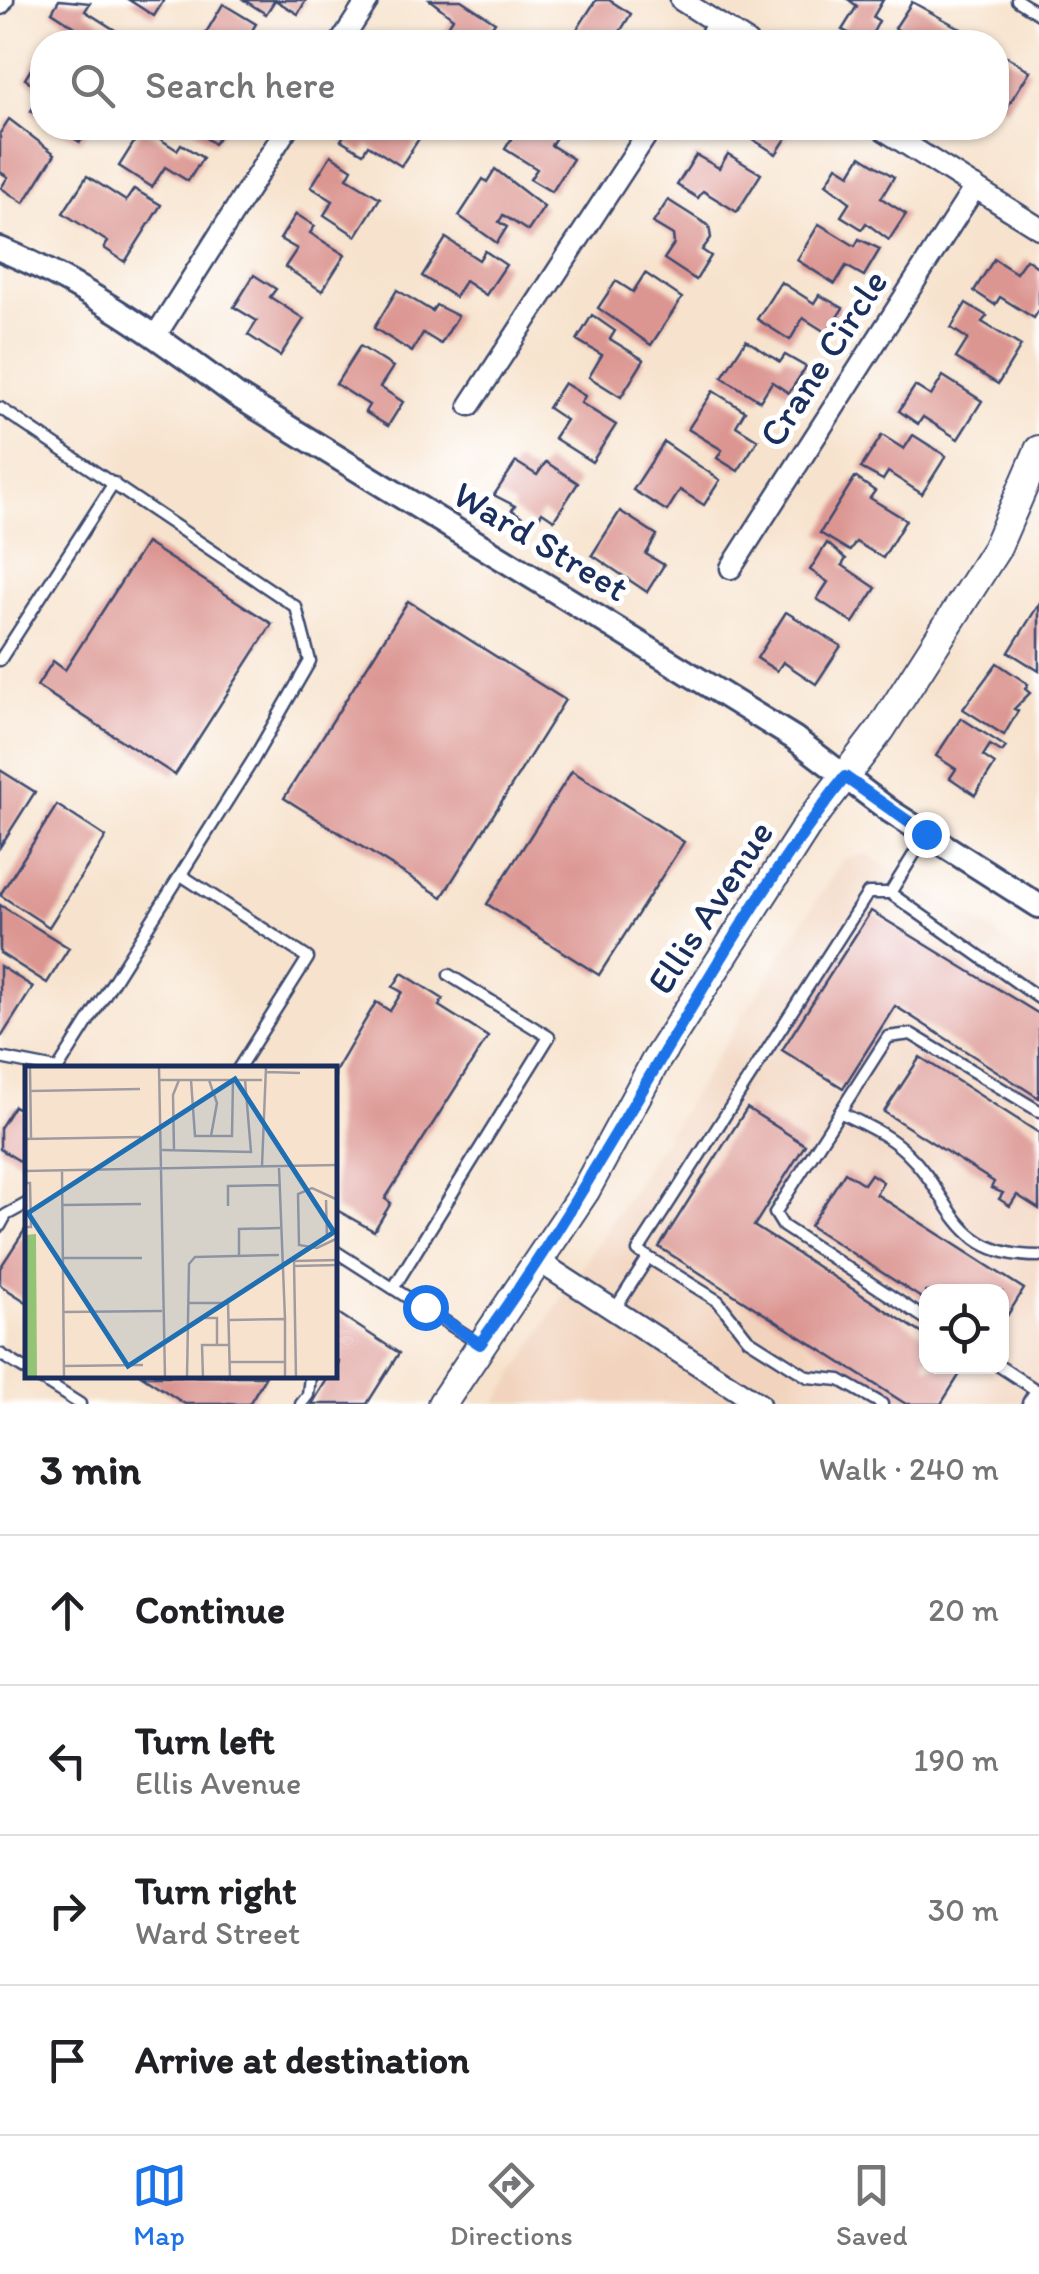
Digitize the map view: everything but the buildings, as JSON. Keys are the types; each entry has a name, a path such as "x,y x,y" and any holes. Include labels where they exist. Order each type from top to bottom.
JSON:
{"main road":[{"name":"Ellis Avenue","path":"442,1404 585,1191 655,1062 808,824 845,777 996,549 1039,450"}],"street":[{"path":"349,30 368,0"},
{"path":"680,0 728,30"},
{"path":"714,30 718,24"},
{"path":"156,335 280,140"},
{"path":"470,406 643,140"},
{"path":"900,140 1039,228"},
{"name":"Crane Circle","path":"731,568 974,187"},
{"name":"Ward Street","path":"0,249 54,271 156,335 251,405 794,738 926,834 1039,906"},
{"path":"540,1262 759,1404"},
{"path":"1033,1404 1039,1394"}],"lane":[{"path":"1017,0 1039,14"},
{"path":"0,408 296,607 310,661 59,1066"},
{"path":"0,660 114,483"},
{"path":"890,892 926,834"},
{"path":"180,875 308,958 240,1066"},
{"path":"882,1404 840,1380 808,1377 792,1368 748,1339 718,1301 638,1251 868,894 890,892 1039,998"},
{"path":"394,1287 548,1037 450,975"},
{"path":"919,1315 783,1226 775,1213 888,1036 911,1034 1039,1112"},
{"path":"0,1058 41,1066"},
{"path":"840,1112 908,1153 963,1232 980,1242 1039,1256"},
{"path":"0,1226 6,1215 25,1206"},
{"path":"338,1252 480,1344"},
{"path":"615,1309 648,1258"},
{"path":"0,1354 25,1369"},
{"path":"1009,1373 1039,1394"},
{"path":"41,1379 80,1404"},
{"path":"301,1404 308,1395 310,1379"}],"shaded area":[{"path":"867,854 1039,962 1039,1404 495,1404 843,859"}],"route":[{"path":"425,1307 480,1344 540,1262 585,1191 655,1062 808,824 845,777 926,834"}]}
